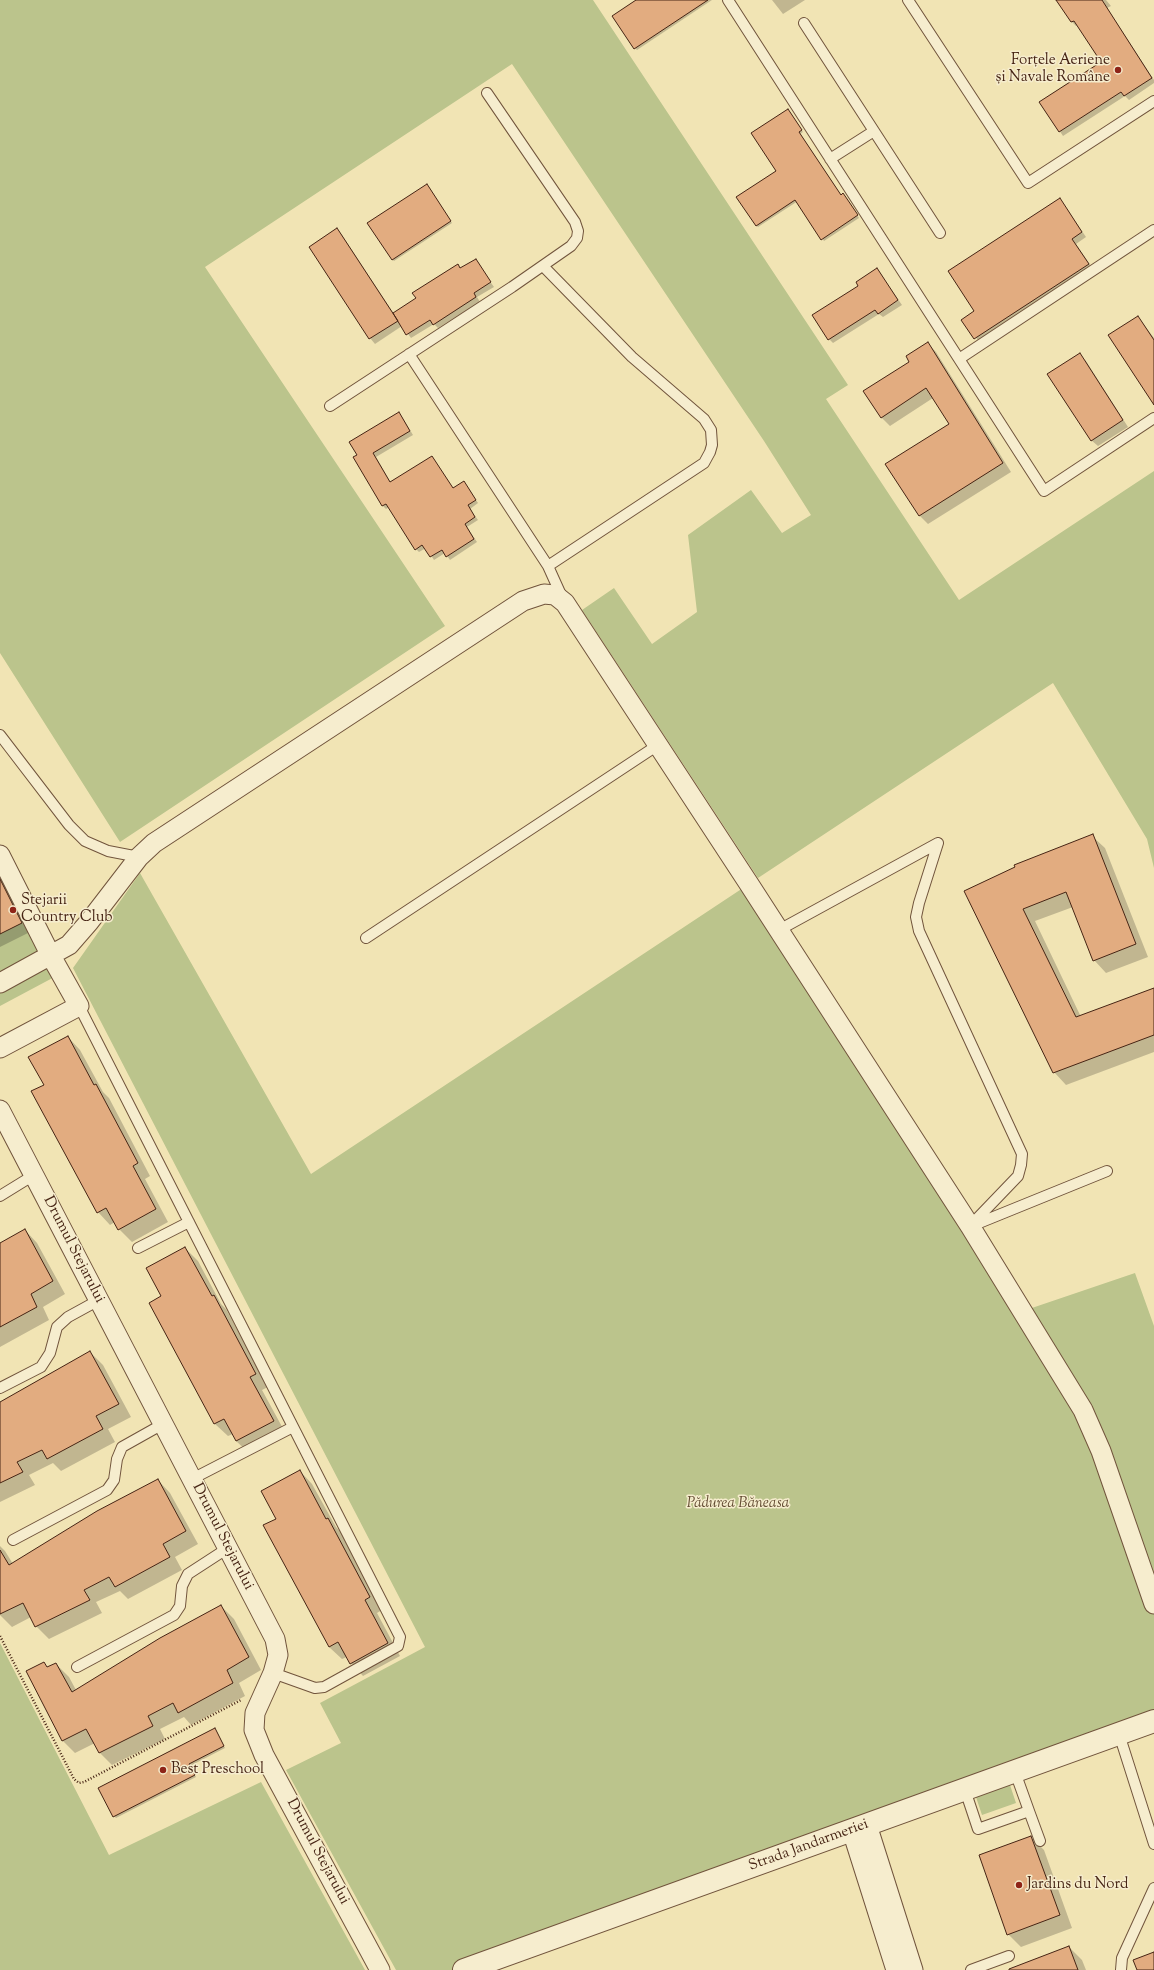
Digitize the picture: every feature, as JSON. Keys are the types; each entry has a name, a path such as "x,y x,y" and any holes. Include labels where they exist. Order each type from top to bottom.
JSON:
{"street":[{"path":"0,983 51,956 68,945 78,936 139,857 161,839 523,601 544,594 555,596 565,603 779,930 970,1226 1083,1410 1101,1451 1154,1604"},
{"path":"0,855 51,956 79,1006 0,1048"},
{"name":"Drumul Stejarului","path":"0,1110 275,1638 278,1655 270,1680 254,1718 254,1730 264,1755 380,1970"},
{"name":"Strada Jandarmeriei","path":"464,1970 1154,1721"},
{"path":"859,1828 896,1970"},
{"path":"859,1828 913,1970"}],"lane":[{"path":"728,0 1044,491 1154,418"},
{"path":"908,0 1028,183 1154,101"},
{"path":"804,23 940,233"},
{"path":"330,406 543,266 571,246 577,238 576,227 487,93"},
{"path":"830,159 874,131"},
{"path":"959,359 1154,230"},
{"path":"543,266 632,357 704,419 711,430 712,445 704,463 548,566"},
{"path":"409,354 548,566 565,603"},
{"path":"0,735 68,825 85,841 108,851 139,857"},
{"path":"366,938 658,744"},
{"path":"779,930 938,843 919,902 916,917 919,931 1022,1154 1018,1176 970,1226"},
{"path":"79,1006 400,1637 398,1646 324,1687 315,1688 270,1680"},
{"path":"970,1226 1107,1171"},
{"path":"0,1196 34,1175"},
{"path":"138,1248 189,1222"},
{"path":"0,1388 41,1367 50,1353 57,1327 68,1317 99,1300"},
{"path":"13,1540 107,1490 116,1474 117,1459 122,1447 163,1424"},
{"path":"192,1480 293,1427"},
{"path":"77,1667 174,1615 180,1606 182,1586 188,1574 228,1548"},
{"path":"1119,1734 1154,1844"},
{"path":"1015,1772 1040,1841"},
{"path":"965,1790 978,1829 1029,1811"},
{"path":"1121,1970 1122,1958 1154,1888"},
{"path":"971,1970 1009,1956"}],"path":[{"path":"0,1636 74,1779 79,1783 84,1782 270,1680"}],"green space":[{"path":"0,0 593,0 848,385 826,399 959,600 1154,471 1154,868 1147,839 1053,683 758,878 582,610 614,588 652,644 697,612 688,535 751,490 782,533 811,515 764,441 512,64 205,267 445,626 120,842 0,653"},
{"name":"Stejarii Country Club","path":"0,863 60,974 0,1006"},
{"name":"Pădurea Băneasa","path":"140,873 311,1174 749,884 1023,1311 1135,1273 1154,1326 1154,1721 465,1970 396,1970 286,1770 341,1743 320,1703 425,1647 73,968"},
{"path":"0,1643 109,1855 261,1782 365,1970 0,1970"},
{"path":"1010,1785 1016,1803 982,1815 976,1797"}],"building":[{"path":"636,0 708,0 634,49 612,16"},
{"name":"Forțele Aeriene și Navale Române","path":"1056,0 1102,0 1152,78 1124,96 1121,92 1059,132 1039,102 1101,62 1074,21 1071,22"},
{"path":"788,109 802,130 799,132 841,195 843,193 858,215 821,240 795,200 756,226 736,197 776,171 751,133"},
{"path":"427,184 451,221 392,260 367,223"},
{"path":"1060,198 1082,232 1072,239 1089,264 974,339 961,320 974,311 948,271"},
{"path":"337,228 398,321 369,339 309,247"},
{"path":"476,259 491,282 474,293 476,297 433,325 430,320 406,335 393,313 416,298 412,293 458,264 460,268"},
{"path":"877,268 898,300 878,314 875,310 828,340 812,315 858,286 856,282"},
{"path":"1138,316 1154,340 1154,405 1108,335"},
{"path":"928,342 1003,463 919,516 885,464 949,424 926,388 881,418 863,391 909,362 906,356"},
{"path":"1080,353 1123,420 1091,441 1047,374"},
{"path":"399,412 410,431 373,453 390,482 432,456 453,488 464,481 476,500 468,505 475,517 465,524 474,539 446,557 442,550 430,557 422,545 415,550 386,504 382,506 353,457 357,455 349,442"},
{"path":"1093,834 1136,944 1093,961 1066,892 1023,909 1076,1017 1154,988 1154,1035 1053,1073 964,891 1015,867 1014,865"},
{"path":"0,879 22,923 0,934"},
{"path":"68,1036 94,1085 96,1084 138,1163 133,1166 156,1209 118,1230 106,1208 97,1213 31,1091 44,1085 28,1057"},
{"path":"25,1229 53,1281 31,1294 37,1307 0,1327 0,1243"},
{"path":"185,1247 212,1296 214,1295 256,1374 250,1377 274,1421 236,1441 224,1419 214,1424 149,1303 161,1296 146,1268"},
{"path":"90,1351 119,1404 96,1416 103,1429 47,1459 42,1450 17,1462 23,1472 0,1483 0,1402"},
{"path":"300,1470 326,1519 328,1518 370,1597 365,1600 388,1643 350,1664 338,1642 329,1647 263,1525 276,1519 261,1491"},
{"path":"158,1479 186,1531 163,1544 170,1557 115,1587 109,1577 84,1590 90,1600 35,1627 23,1603 0,1614 0,1550 9,1565 97,1511"},
{"path":"221,1605 249,1657 227,1670 233,1683 178,1713 173,1703 148,1716 153,1726 99,1753 86,1729 62,1741 26,1671 44,1662 47,1667 56,1663 72,1692 160,1638"},
{"name":"Best Preschool","path":"215,1728 224,1746 189,1764 195,1775 113,1817 98,1788"},
{"name":"Jardins du Nord","path":"1031,1836 1060,1915 1007,1935 979,1855"},
{"path":"1069,1946 1078,1970 1009,1970 1009,1969"},
{"path":"1154,1952 1154,1970 1137,1970 1133,1960"}],"place":[{"name":"Forțele Aeriene și Navale Române","path":"1118,70"},
{"name":"Stejarii Country Club","path":"13,910"},
{"name":"Best Preschool","path":"163,1770"},
{"name":"Jardins du Nord","path":"1019,1885"}]}
